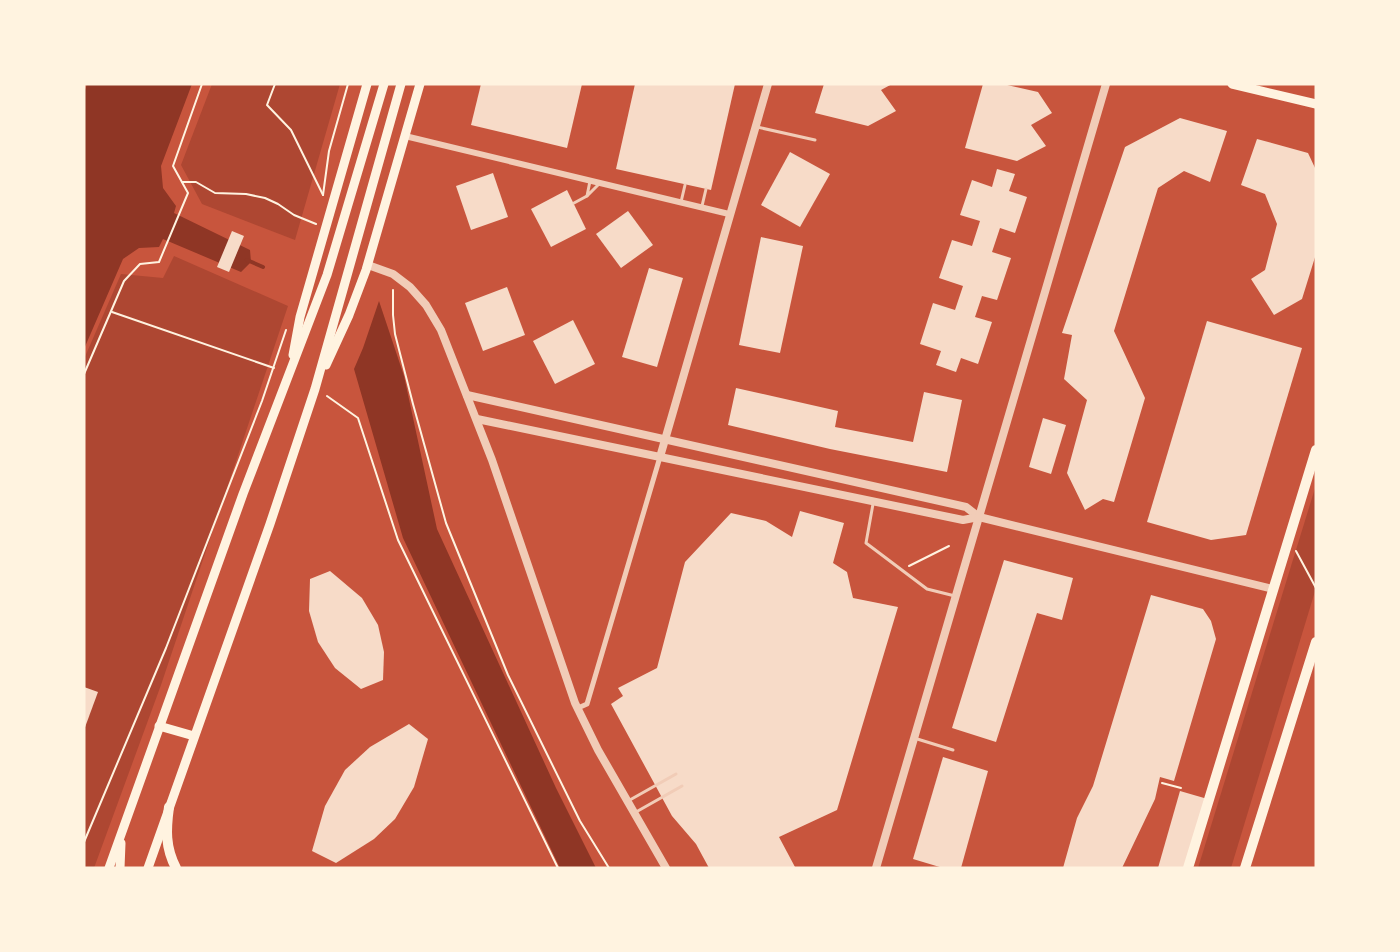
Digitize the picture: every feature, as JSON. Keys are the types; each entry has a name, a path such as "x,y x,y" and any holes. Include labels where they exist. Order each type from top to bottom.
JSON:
{"main road":[{"path":"288,378 303,307 367,84"},
{"path":"109,868 243,494 327,275 384,84"},
{"path":"148,868 270,524 315,389 401,84"},
{"path":"315,389 349,315 368,265 420,84"},
{"path":"1232,84 1316,104"},
{"path":"1188,868 1316,450"},
{"path":"1246,867 1315,645"},
{"path":"159,726 194,736"},
{"path":"169,807 167,844 176,868"},
{"path":"120,868 121,835"}],"street":[{"path":"578,708 587,704 768,84"},
{"path":"876,868 1106,84"},
{"path":"405,136 729,214"},
{"path":"368,265 393,273 410,287 426,305 441,330 477,419 578,708 598,750 666,868"},
{"path":"467,395 966,507 979,517 1273,589"},
{"path":"477,419 963,520 979,517"}],"lane":[{"path":"755,127 815,140"},
{"path":"586,196 590,181"},
{"path":"574,203 600,183"},
{"path":"681,202 685,185"},
{"path":"702,208 706,189"},
{"path":"874,502 866,543 927,589 955,596"},
{"path":"914,738 953,750"},
{"path":"628,801 676,774"},
{"path":"634,813 682,786"}],"path":[{"path":"84,374 124,281 140,264 159,262 188,193 173,166 202,84"},
{"path":"275,84 267,105 291,130 323,196 329,150 348,84"},
{"path":"182,182 196,182 215,193 246,194 265,198 294,215 320,225"},
{"path":"393,290 395,334 446,523 508,675 580,821 609,868"},
{"path":"111,312 274,368"},
{"path":"84,842 166,648 274,368 288,325"},
{"path":"327,396 358,418 398,540 558,868"},
{"path":"902,570 950,546"},
{"path":"1296,551 1316,588"},
{"path":"1162,783 1181,789"}],"shaded area":[{"path":"87,84 192,84 161,166 163,188 176,206 174,213 250,250 251,262 241,272 163,239 159,247 139,248 123,259 84,349 84,93"},
{"path":"212,84 340,84 295,240 202,204 181,165"},
{"path":"174,256 288,306 161,685 94,868 84,868 84,359 121,274 163,278"},
{"path":"379,301 404,376 437,529 556,788 596,868 560,868 403,538 354,369"},
{"path":"1316,485 1316,588 1231,868 1198,868"}],"building":[{"path":"481,84 582,84 567,148 471,125"},
{"path":"635,84 735,84 711,190 616,169"},
{"path":"824,84 892,84 881,90 896,111 868,126 815,113"},
{"path":"983,84 1003,84 1038,92 1052,113 1031,125 1046,146 1017,161 965,148"},
{"path":"1180,118 1227,131 1210,182 1184,171 1158,188 1114,331 1145,398 1114,502 1103,499 1085,510 1067,473 1087,400 1064,379 1072,335 1062,333 1125,147"},
{"path":"1257,139 1308,153 1316,170 1316,254 1302,299 1274,315 1251,279 1265,270 1277,224 1265,194 1241,185"},
{"path":"790,152 830,174 800,227 761,205"},
{"path":"997,169 1015,174 1009,191 1027,197 1015,233 1000,228 992,252 1011,258 997,300 982,296 975,317 992,322 978,364 961,358 956,372 936,365 941,351 920,344 933,303 955,310 963,286 939,278 952,240 972,246 980,221 960,215 972,180 992,187"},
{"path":"493,173 508,217 471,230 456,186"},
{"path":"567,190 586,229 551,247 531,209"},
{"path":"628,211 653,245 621,268 596,234"},
{"path":"232,231 244,236 229,272 217,267"},
{"path":"761,237 803,246 780,353 739,345"},
{"path":"649,268 683,278 657,367 622,357"},
{"path":"507,287 525,335 483,351 465,303"},
{"path":"573,320 595,364 555,384 533,341"},
{"path":"1207,321 1302,348 1246,535 1211,540 1147,522"},
{"path":"736,388 838,411 835,427 913,442 924,392 962,400 947,472 830,449 728,425"},
{"path":"1043,418 1066,425 1051,474 1029,467"},
{"path":"800,511 844,523 833,563 847,572 853,598 898,607 837,810 779,837 794,868 709,868 696,844 672,816 611,704 623,696 618,688 657,668 685,562 731,513 766,521 792,537"},
{"path":"1004,560 1073,578 1062,620 1037,613 996,742 952,728"},
{"path":"330,571 362,598 378,625 384,652 383,680 361,689 335,668 318,642 309,611 310,579"},
{"path":"1151,595 1203,609 1211,621 1216,639 1174,781 1160,777 1155,799 1122,868 1063,868 1077,818 1093,786"},
{"path":"84,687 98,692 84,730"},
{"path":"409,724 428,739 414,787 395,819 374,839 336,863 312,851 325,806 345,770 370,747"},
{"path":"943,757 988,771 961,868 943,868 913,859"},
{"path":"1180,791 1211,800 1192,868 1158,868"}],"waterway":[{"path":"247,260 263,267"}]}
